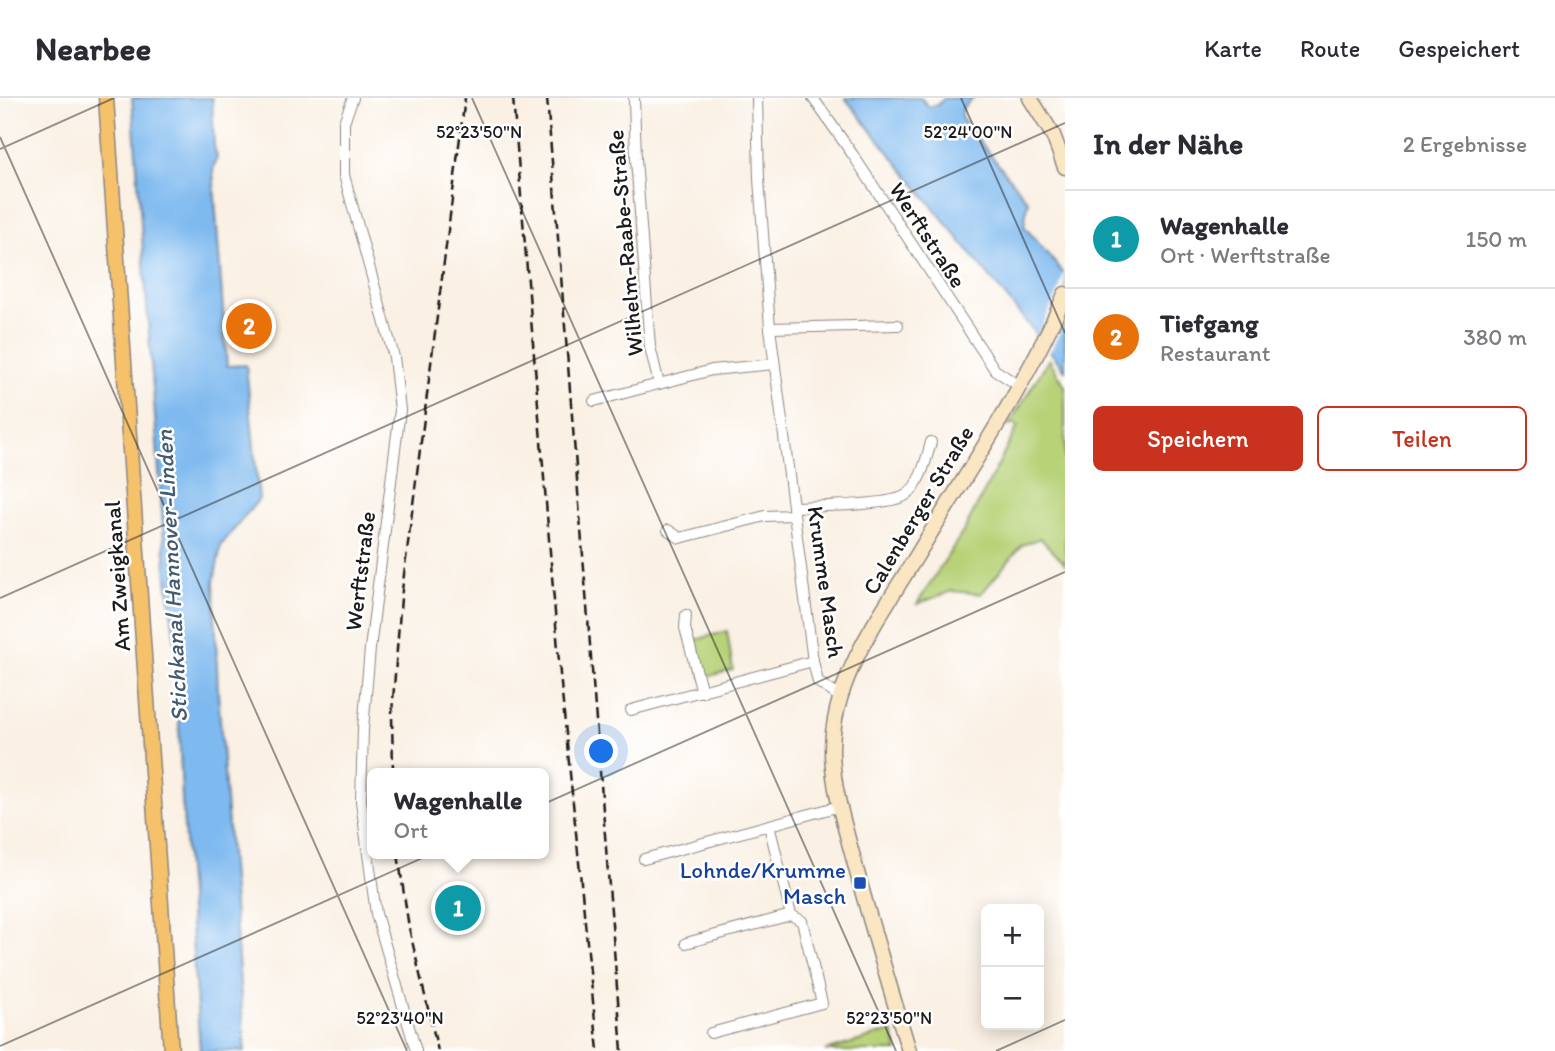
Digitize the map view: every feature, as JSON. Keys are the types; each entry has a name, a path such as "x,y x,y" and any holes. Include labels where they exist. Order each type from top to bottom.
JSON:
{"main road":[{"name":"Am Zweigkanal","path":"106,98 171,1051"}],"street":[{"name":"Werftstraße","path":"353,98 344,122 344,175 394,357 400,410 370,649 363,729 361,801 367,846"},
{"name":"Wilhelm-Raabe-Straße","path":"634,98 650,347 659,384"},
{"name":"Krumme Masch","path":"757,98 760,192 770,328 813,662 818,682 840,697"},
{"name":"Werftstraße","path":"813,98 995,370 1018,385"},
{"path":"1030,98 1053,135 1065,167"},
{"name":"Calenberger Straße","path":"840,697 855,658 1018,385 1065,293"},
{"path":"770,328 898,325"},
{"path":"594,401 712,370 774,364"},
{"path":"668,530 680,538 765,516 879,503 906,495 921,475 931,442"},
{"path":"686,615 685,628 702,692"},
{"path":"631,710 813,662"},
{"path":"840,697 833,729 832,756 840,806 909,1051"},
{"path":"644,859 840,806"},
{"path":"769,825 791,915"},
{"name":"Werftstraße","path":"369,859 376,914 416,1051"},
{"path":"686,943 791,915 802,920 822,1003 711,1032"}],"green space":[{"path":"1049,359 1065,386 1065,564 1040,538 1022,545 981,594 952,591 917,604 966,527 1018,426 1014,423 1008,426"},
{"path":"727,631 733,670 702,678 692,641"},
{"path":"892,1031 898,1051 825,1051"}],"water":[{"name":"Stichkanal Hannover-Linden","path":"132,98 212,98 217,157 213,170 227,366 246,365 259,499 221,545 214,582 218,693 245,1051 200,1051 182,799 176,652 166,570"},
{"path":"845,98 921,98 929,107 938,105 944,98 974,98 963,107 961,118 1028,201 1024,226 1065,275 1065,370"}],"pier":[{"path":"1065,269 1065,323 1048,355 1035,340 1058,293"}],"railway":[{"path":"393,768 392,713 401,598 465,98"},
{"path":"513,98 560,674 598,1051"},
{"path":"547,98 622,1051"},
{"path":"399,859 409,928 438,1051"}],"place":[{"name":"Tiefgang","path":"249,326"},
{"name":"Lohnde/Krumme Masch","path":"860,883"},
{"name":"Wagenhalle","path":"458,908"}]}
